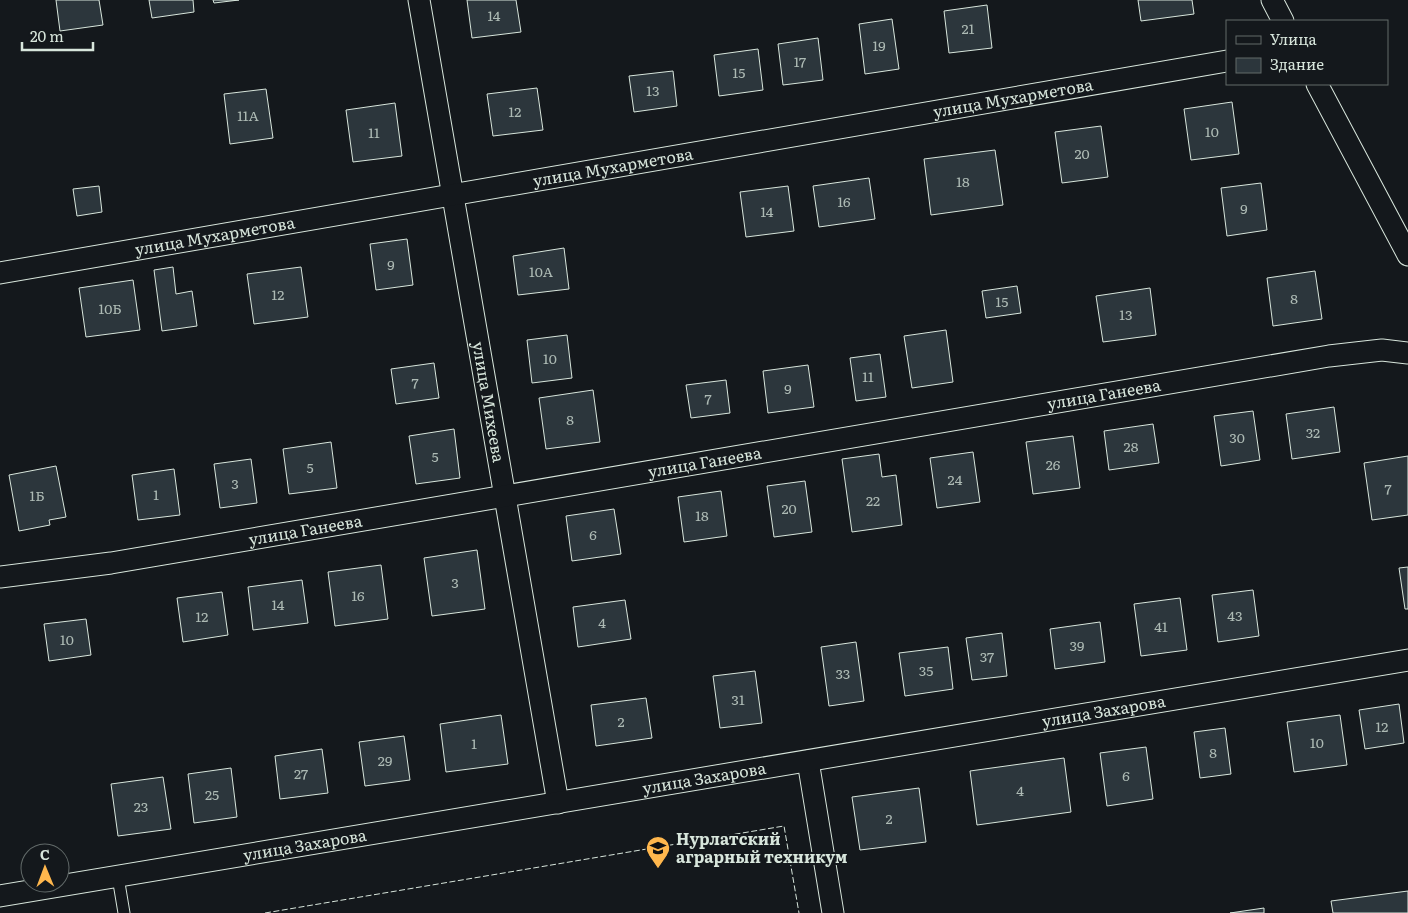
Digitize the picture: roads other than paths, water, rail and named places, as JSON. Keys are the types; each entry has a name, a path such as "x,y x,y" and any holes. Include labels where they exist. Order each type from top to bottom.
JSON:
{"street":[{"name":"улица Михеева","path":"418,0 558,803"},
{"path":"1272,0 1282,20"},
{"name":"улица Мухарметова","path":"0,273 1226,61"},
{"path":"1318,85 1408,255"},
{"name":"улица Ганеева","path":"0,577 111,563 1329,356 1382,350 1408,354"},
{"name":"улица Захарова","path":"0,896 1408,660"},
{"path":"808,761 834,913"}],"lane":[{"path":"118,877 124,913"}],"place":[{"name":"Нурлатский аграрный техникум","path":"658,869"}]}
